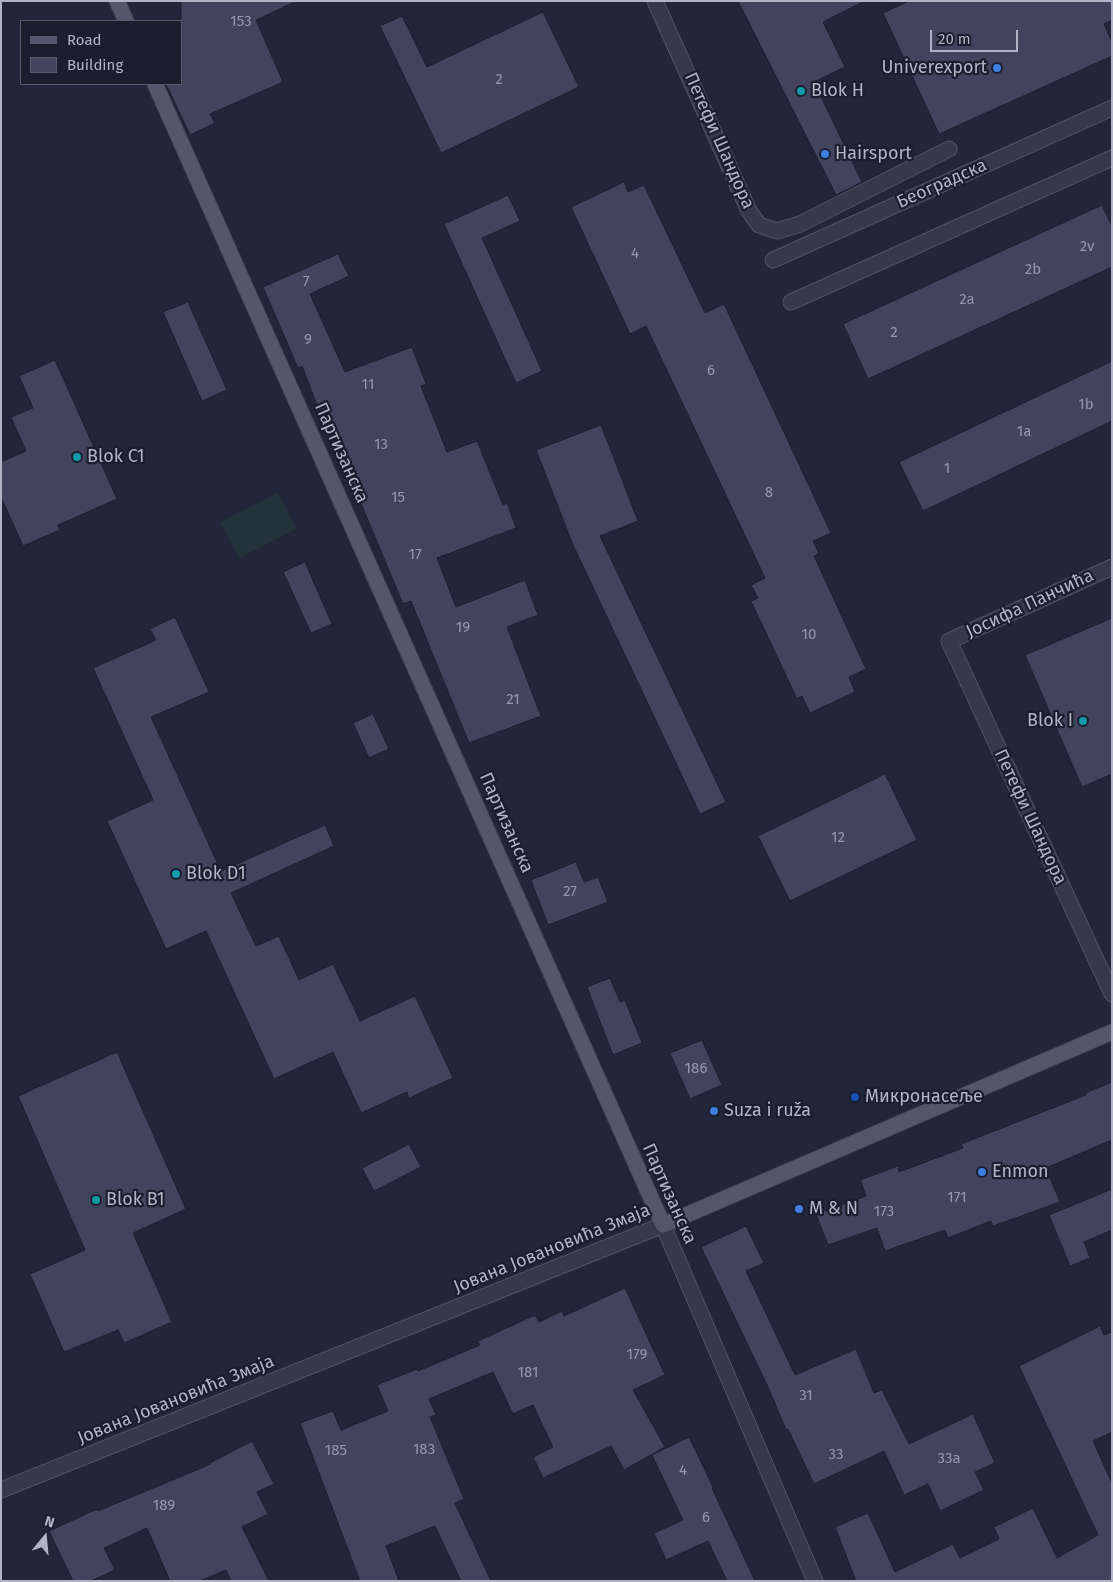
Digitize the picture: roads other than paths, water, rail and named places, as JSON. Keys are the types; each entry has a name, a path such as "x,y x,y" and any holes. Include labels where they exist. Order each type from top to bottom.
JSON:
{"main road":[{"path":"117,1 126,20"},
{"name":"Партизанска","path":"155,85 663,1225"},
{"name":"Јована Јовановића Змаја","path":"663,1225 1112,1032"}],"street":[{"name":"Петефи Шандора","path":"655,1 749,211 759,225 777,231 800,224 949,149"},
{"name":"Београдска","path":"773,260 1112,108"},
{"path":"791,302 1112,158"},
{"name":"Јосифа Панчића","path":"949,641 1112,566"},
{"name":"Петефи Шандора","path":"949,641 1112,994"},
{"name":"Јована Јовановића Змаја","path":"1,1490 663,1225"},
{"name":"Партизанска","path":"663,1225 815,1581"}],"place":[{"name":"Univerexport","path":"997,68"},
{"name":"Blok H","path":"801,91"},
{"name":"Hairsport","path":"825,154"},
{"name":"Blok C1","path":"77,457"},
{"name":"Blok I","path":"1083,721"},
{"name":"Blok D1","path":"176,874"},
{"name":"Микронасеље","path":"855,1097"},
{"name":"Suza i ruža","path":"714,1111"},
{"name":"Enmon","path":"982,1172"},
{"name":"Blok B1","path":"96,1200"},
{"name":"M & N","path":"799,1209"}]}
